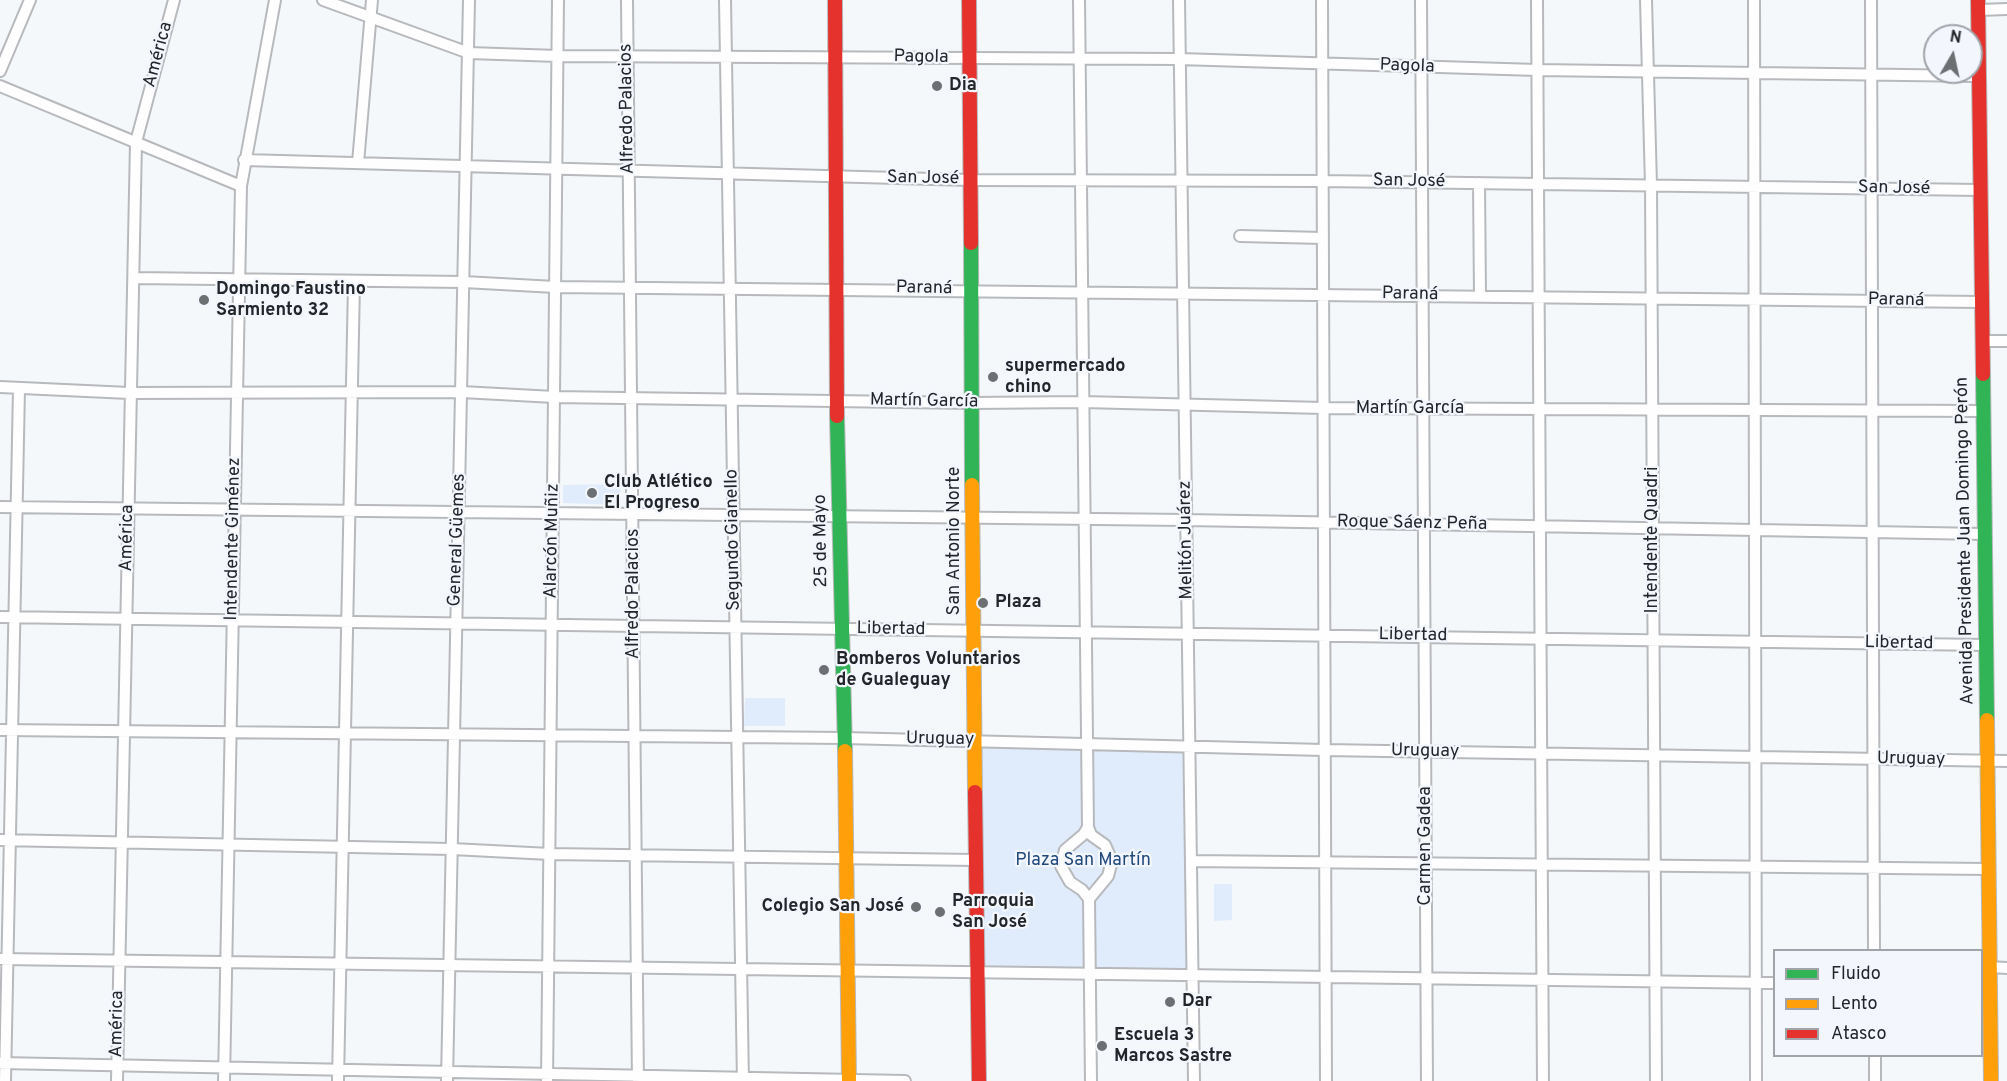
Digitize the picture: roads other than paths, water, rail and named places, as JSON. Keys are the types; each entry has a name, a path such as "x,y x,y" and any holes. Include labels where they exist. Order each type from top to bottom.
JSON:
{"main road":[{"name":"25 de Mayo","path":"835,0 837,400 847,858 849,1080"},
{"name":"San Antonio Norte","path":"969,0 976,972 979,1081"},
{"name":"Avenida Presidente Juan Domingo Perón","path":"1978,5 1978,24"},
{"name":"Avenida Presidente Juan Domingo Perón","path":"1978,84 1989,967 1986,986 1991,1081"}],"street":[{"path":"0,71 30,0"},
{"name":"América","path":"117,1081 129,509 129,393 136,142 174,0"},
{"name":"Intendente Giménez","path":"224,1081 242,186 244,160 275,0"},
{"name":"Pagola","path":"323,0 370,19 469,53 558,56 1179,59 1537,70 1923,75"},
{"path":"358,163 372,0"},
{"name":"General Güemes","path":"448,1076 455,624 469,0"},
{"name":"Alarcón Muñiz","path":"547,1078 558,0"},
{"name":"Alfredo Palacios","path":"627,0 638,1079"},
{"name":"Segundo Gianello","path":"725,0 743,1080"},
{"path":"1079,0 1085,519 1084,633 1088,827 1091,835 1105,845 1112,861 1108,876 1089,899"},
{"name":"Melitón Juárez","path":"1179,0 1194,1081"},
{"path":"1322,0 1326,1081"},
{"name":"Carmen Gadea","path":"1421,0 1427,1081"},
{"path":"1537,0 1543,1081"},
{"name":"Intendente Quadri","path":"1646,0 1651,185 1656,1081"},
{"path":"1754,0 1756,1081"},
{"path":"1871,0 1874,949"},
{"path":"1978,5 2007,9"},
{"path":"0,86 242,186"},
{"name":"San José","path":"244,160 466,165 556,171 970,180 1182,183 1323,181 1980,190"},
{"path":"1479,183 1480,296"},
{"path":"1240,236 1323,238"},
{"name":"Paraná","path":"134,278 354,283 464,282 555,286 1981,302"},
{"path":"338,1076 354,283"},
{"path":"1982,341 2007,342"},
{"name":"Martín García","path":"0,387 129,393 462,392 554,397 972,403 1083,402 1323,408 1983,411"},
{"path":"5,1081 3,1063 5,840 12,730 18,388"},
{"name":"Roque Sáenz Peña","path":"0,507 840,515 1984,534"},
{"name":"Libertad","path":"0,617 1985,645"},
{"name":"Uruguay","path":"0,730 844,738 1425,752 2007,761"},
{"path":"1088,827 1084,834 1065,850 1062,867 1070,882 1082,890 1089,899 1090,1081"},
{"path":"5,840 452,849 550,854 975,860"},
{"path":"1191,861 1988,869"},
{"path":"4,959 450,963 548,967 1773,983"},
{"path":"1989,967 2007,968"},
{"path":"1875,1057 1875,1081"},
{"path":"3,1063 224,1066 338,1076 905,1081"}],"place":[{"name":"Dia","path":"937,86"},
{"name":"Domingo Faustino Sarmiento 32","path":"204,300"},
{"name":"supermercado chino","path":"993,377"},
{"name":"Club Atlético El Progreso","path":"592,493"},
{"name":"Plaza","path":"983,603"},
{"name":"Bomberos Voluntarios de Gualeguay","path":"824,670"},
{"name":"Colegio San José","path":"916,907"},
{"name":"Parroquia San José","path":"940,912"},
{"name":"Dar","path":"1170,1002"},
{"name":"Escuela 3 Marcos Sastre","path":"1102,1046"}],"park label":[{"name":"Plaza San Martín","path":"1083,861"}]}
